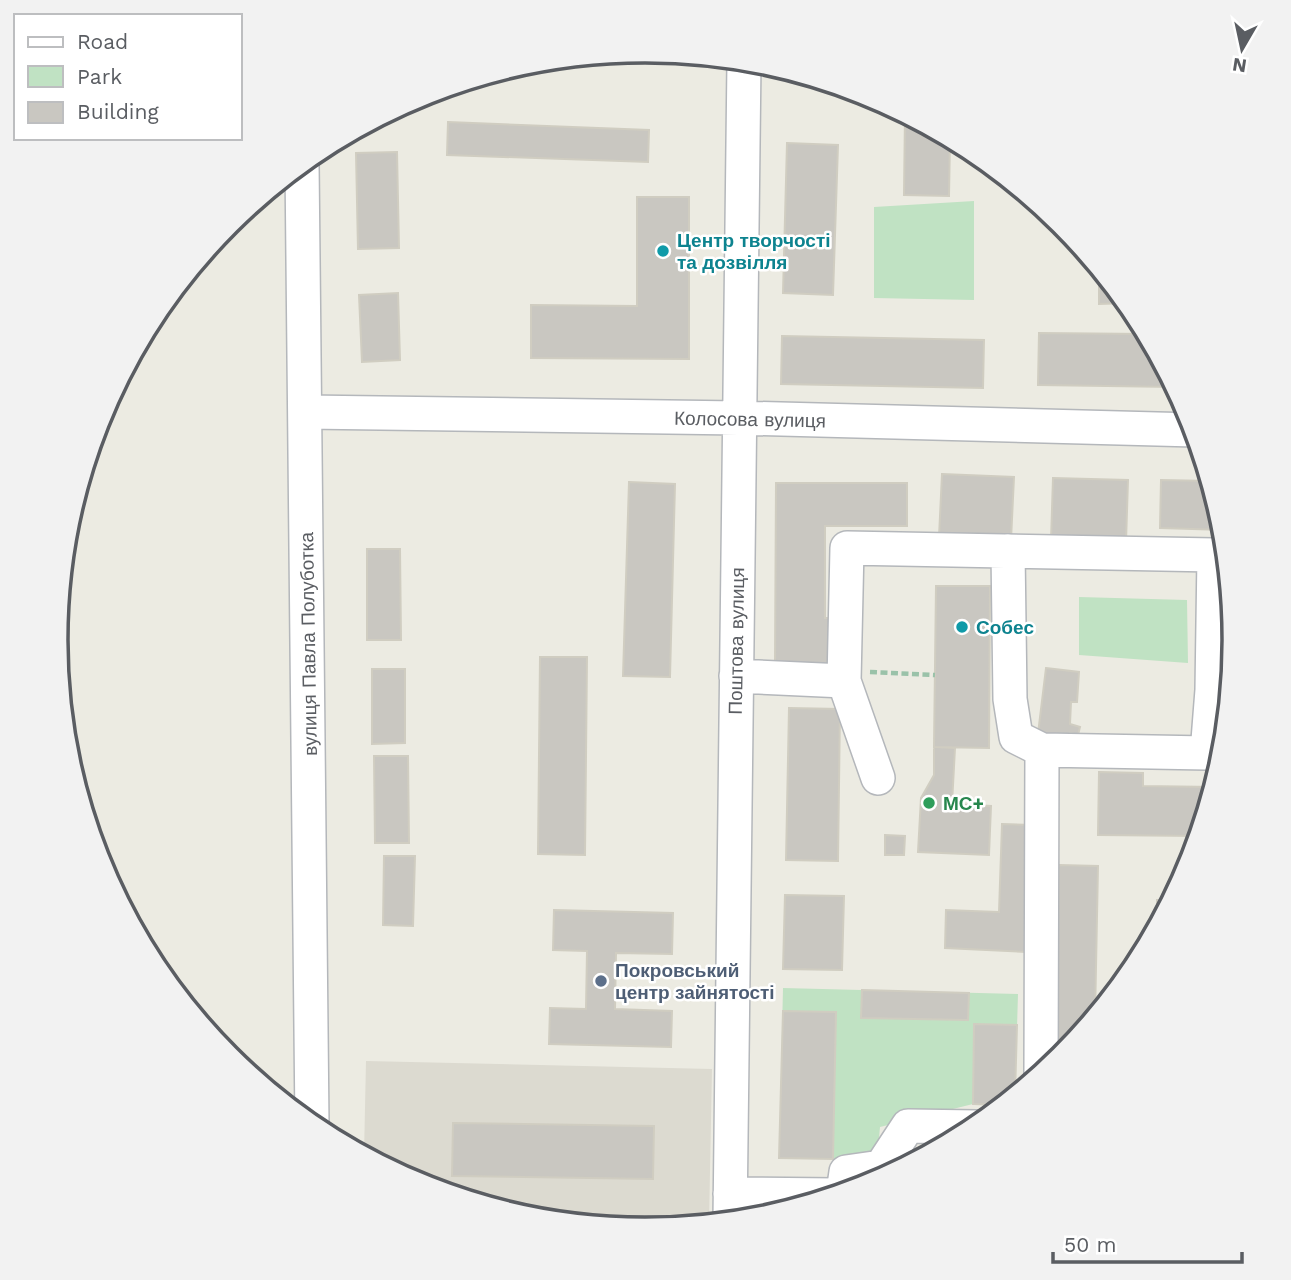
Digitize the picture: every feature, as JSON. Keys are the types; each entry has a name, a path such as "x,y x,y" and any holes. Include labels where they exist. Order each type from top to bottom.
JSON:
{"street":[{"name":"Поштова вулиця","path":"730,1207 744,72"},
{"name":"вулиця Павла Полуботка","path":"302,176 312,1111"},
{"name":"Колосова вулиця","path":"306,412 739,418 1183,430"},
{"path":"878,778 844,676 847,548 1214,555 1221,683"},
{"path":"1008,551 1010,699 1016,737 1042,750 1207,753 1219,697"},
{"path":"736,676 844,676"},
{"path":"1041,1060 1042,750"},
{"path":"882,1166 908,1126 955,1127"},
{"path":"845,1181 846,1172 878,1167"},
{"path":"730,1207 775,1202"}],"path":[{"path":"844,676 935,675"}],"shaded area":[{"path":"366,1061 712,1069 709,1213 608,1216 533,1206 460,1186 425,1173 364,1144"}],"green space":[{"path":"974,201 974,300 874,298 874,207"},
{"path":"1079,597 1187,600 1188,663 1079,655"},
{"path":"783,988 1018,994 1015,1083 988,1104 973,1104 880,1127 877,1160 779,1158"}],"building":[{"path":"448,122 649,130 648,162 447,155"},
{"path":"905,125 950,150 949,196 904,195"},
{"path":"787,143 838,145 833,295 783,293"},
{"path":"397,152 399,248 358,249 356,153"},
{"name":"Центр творчості та дозвілля","path":"637,197 689,197 689,359 531,358 531,305 637,306"},
{"path":"1099,284 1114,303 1099,304"},
{"path":"398,293 400,360 362,362 359,295"},
{"path":"1039,333 1134,334 1164,387 1038,385"},
{"path":"782,336 984,340 983,388 781,384"},
{"path":"942,474 1014,477 1011,540 939,537"},
{"path":"1053,478 1128,480 1126,542 1051,540"},
{"path":"1161,480 1200,481 1211,530 1160,528"},
{"path":"629,482 675,484 670,677 623,676"},
{"path":"776,483 907,483 907,526 825,526 825,618 838,618 838,665 775,664"},
{"path":"367,549 400,549 401,640 367,640"},
{"name":"Собес","path":"936,586 990,586 989,748 934,747"},
{"path":"540,657 587,657 585,855 538,854"},
{"path":"1046,668 1079,672 1077,702 1071,702 1070,724 1080,727 1078,735 1070,733 1066,746 1037,742"},
{"path":"372,669 405,669 405,743 372,744"},
{"path":"789,708 840,709 838,861 786,860"},
{"path":"934,747 955,748 952,804 991,806 989,855 918,852 921,798 934,775"},
{"path":"374,756 408,756 409,843 375,843"},
{"path":"1099,772 1143,773 1143,786 1203,787 1188,836 1098,835"},
{"path":"1002,824 1030,825 1026,952 945,948 946,910 999,912"},
{"path":"885,835 905,836 904,855 885,855"},
{"path":"384,856 415,856 413,926 383,925"},
{"path":"1059,865 1098,866 1095,1000 1056,1045"},
{"path":"785,895 844,896 842,970 783,969"},
{"name":"Покровський центр зайнятості","path":"554,910 673,913 672,954 616,953 615,1009 672,1011 671,1047 549,1044 550,1008 586,1009 587,951 553,950"},
{"path":"862,990 969,993 968,1020 861,1018"},
{"path":"783,1011 836,1012 833,1159 779,1158"},
{"path":"974,1024 1017,1025 1015,1083 988,1104 973,1104"},
{"path":"453,1123 654,1126 653,1179 452,1176"},
{"path":"924,1129 951,1130 934,1140 924,1145"}],"place":[{"name":"Центр творчості та дозвілля","path":"663,251"},
{"name":"Собес","path":"962,627"},
{"name":"МС+","path":"929,803"},
{"name":"Покровський центр зайнятості","path":"601,981"}]}
